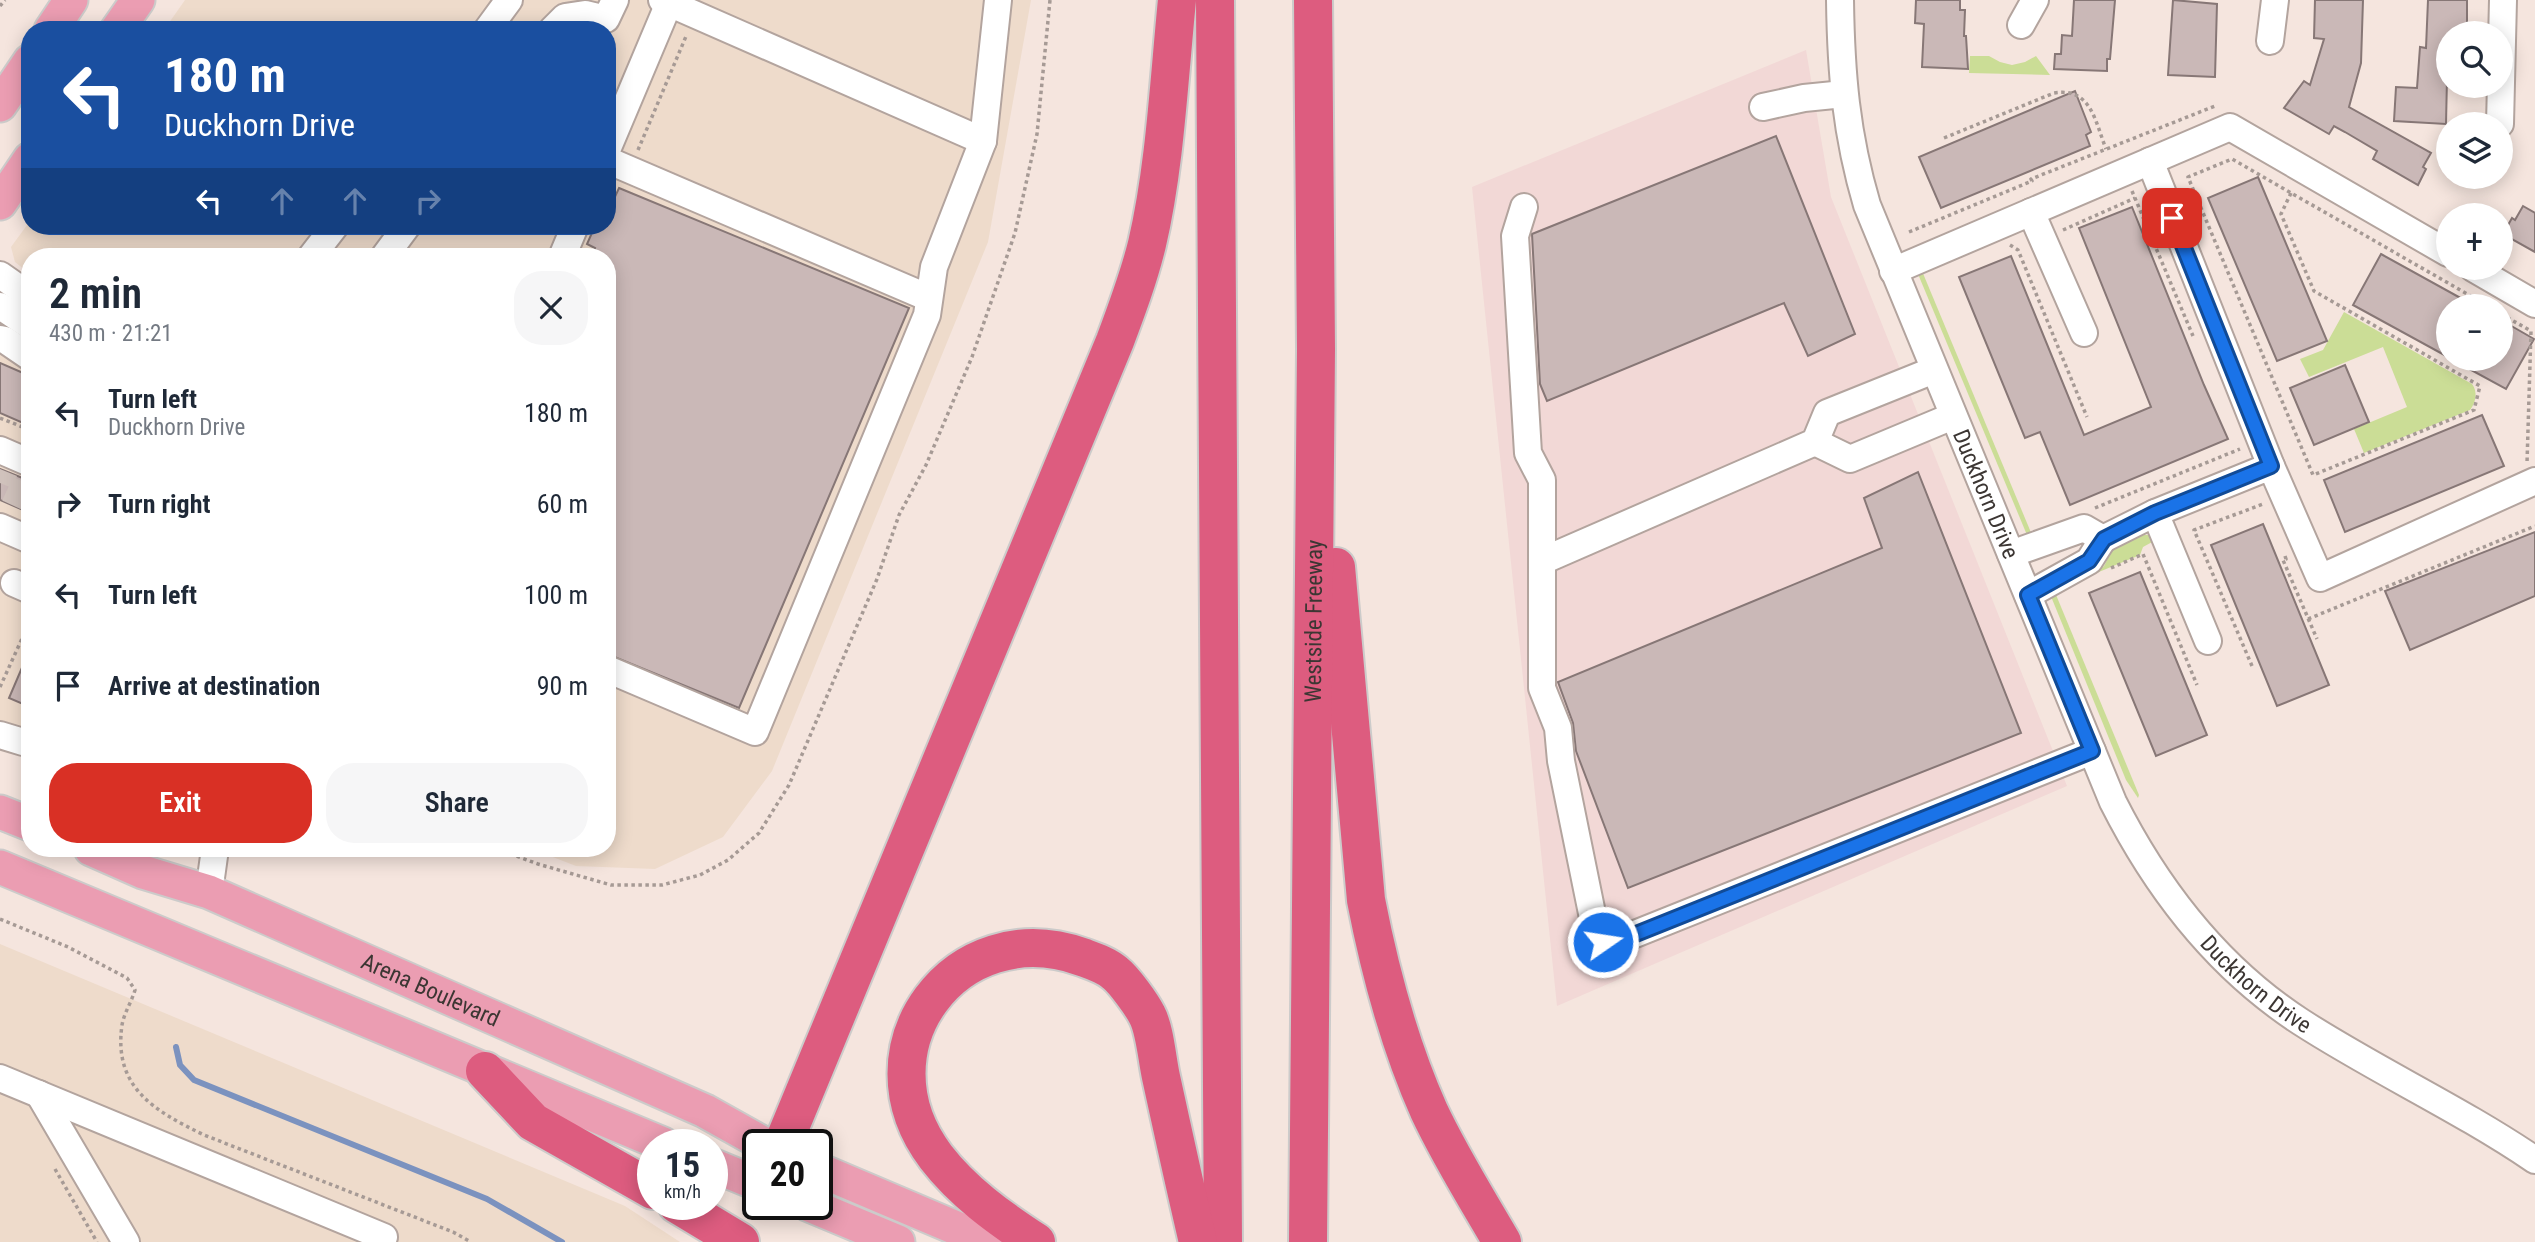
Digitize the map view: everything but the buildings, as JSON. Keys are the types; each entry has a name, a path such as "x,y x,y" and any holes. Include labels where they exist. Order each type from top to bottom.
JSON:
{"highway":[{"path":"789,1129 1115,341 1136,281 1147,244 1156,192 1177,0"},
{"path":"1215,0 1223,1242"},
{"name":"Westside Freeway","path":"1308,1242 1316,349 1313,0"},
{"path":"1316,349 1366,900 1375,947 1405,1048 1429,1109 1452,1156 1502,1242"},
{"path":"1036,1242 962,1187 935,1156 912,1110 906,1088 906,1059 916,1025 935,992 952,976 973,963 1016,949 1060,950 1097,963 1116,974 1148,1016 1198,1242"},
{"path":"485,1071 533,1122 637,1181"},
{"path":"704,1220 740,1242"}],"main road":[{"path":"57,21 71,0"},
{"path":"123,21 138,0"},
{"path":"0,105 21,74"},
{"path":"0,203 21,172"},
{"path":"0,812 21,820"},
{"name":"Arena Boulevard","path":"108,857 143,872 209,892 705,1111 742,1132"},
{"path":"0,867 637,1133"},
{"path":"833,1176 989,1242"},
{"path":"833,1215 898,1242"}],"street":[{"path":"493,21 509,0"},
{"path":"561,21 565,17 585,14 606,19 615,0"},
{"path":"616,674 754,732 921,328 934,267 983,141 998,0"},
{"name":"Duckhorn Drive","path":"1840,0 1844,94 1857,169 1867,205 2113,802 2151,870 2189,922 2224,960 2268,998 2299,1021 2506,1140 2535,1160"},
{"path":"2021,25 2035,0"},
{"path":"2270,41 2275,0"},
{"path":"2500,112 2503,0"},
{"path":"616,127 665,1 983,141"},
{"path":"1763,107 1804,98 1844,94"},
{"path":"1893,271 2230,127 2436,246"},
{"path":"2150,161 2271,466 2320,578 2531,474"},
{"path":"619,165 929,298"},
{"path":"1524,207 1514,236 1528,453 1542,480 1542,688 1558,728 1561,761 1593,919 1596,933 1603,942 1611,944 2092,751"},
{"path":"2031,212 2084,333"},
{"path":"0,275 21,290"},
{"path":"2494,280 2535,304"},
{"path":"0,306 21,320"},
{"path":"0,339 21,352"},
{"path":"1542,561 1815,442 1826,413 1934,370"},
{"path":"1815,442 1850,459 1953,416"},
{"path":"2028,595 2089,561 2104,539 2155,513 2271,466"},
{"path":"2155,513 2208,641"},
{"path":"2011,554 2084,528 2104,539"},
{"path":"0,735 21,741"},
{"path":"209,892 214,857"},
{"path":"0,1078 384,1237 376,1242"},
{"path":"39,1094 127,1242"}],"path":[{"path":"0,6 5,0"},
{"path":"616,184 617,182 624,184 619,165 695,15"},
{"path":"1944,138 2054,93 2070,92 2087,103 2106,149"},
{"path":"1909,232 2112,146 2215,106"},
{"path":"2112,146 2195,341"},
{"path":"2291,193 2281,214 2314,291 2480,386 2474,410 2313,475 2188,177 2232,159 2467,294"},
{"path":"2043,239 2135,198"},
{"path":"2001,240 2018,250 2087,417"},
{"path":"2513,321 2530,331 2531,474"},
{"path":"0,418 21,426"},
{"path":"2084,513 2246,446"},
{"path":"2252,666 2194,530 2262,503 2267,514"},
{"path":"2308,619 2535,526"},
{"path":"2281,547 2286,559 2283,560 2317,639"},
{"path":"2107,570 2143,554 2197,685"},
{"path":"0,687 21,641"},
{"path":"0,919 68,947 127,978 135,990 123,1021 120,1051 129,1079 146,1102 204,1135 453,1232 471,1242"},
{"path":"53,1167 97,1242"}],"shaded area":[{"path":"185,0 1031,0 988,242 772,771 723,837 655,869 576,866 553,857 616,857 616,248 21,248 21,267 15,262 11,247 21,233 616,235 616,21 170,21"},
{"path":"1806,50 1831,197 2067,786 1557,1006 1472,187"},
{"path":"0,323 21,336 21,751 0,743"},
{"path":"0,944 625,1206 637,1214 637,1220 646,1220 680,1242 0,1242"}],"green space":[{"path":"1970,56 1989,56 2012,65 2036,56 2050,75 1969,73"},
{"path":"1922,271 2032,535 2027,535 1918,274"},
{"path":"2344,312 2436,364 2436,371 2449,371 2472,384 2476,397 2474,404 2470,410 2364,453 2354,429 2407,407 2383,347 2309,377 2300,359 2323,350"},
{"path":"2144,535 2154,541 2143,547 2140,555 2094,574 2104,566 2114,547"},
{"path":"2054,590 2138,798 2126,780 2050,594"}],"waterway":[{"path":"176,1047 180,1065 194,1080 487,1199 562,1242"}],"tunnel":[{"path":"0,483 5,471"},
{"path":"14,506 21,491"}],"route":[{"path":"1603,942 1611,944 2092,751 2028,595 2089,561 2104,539 2155,513 2271,466 2172,218"}]}
